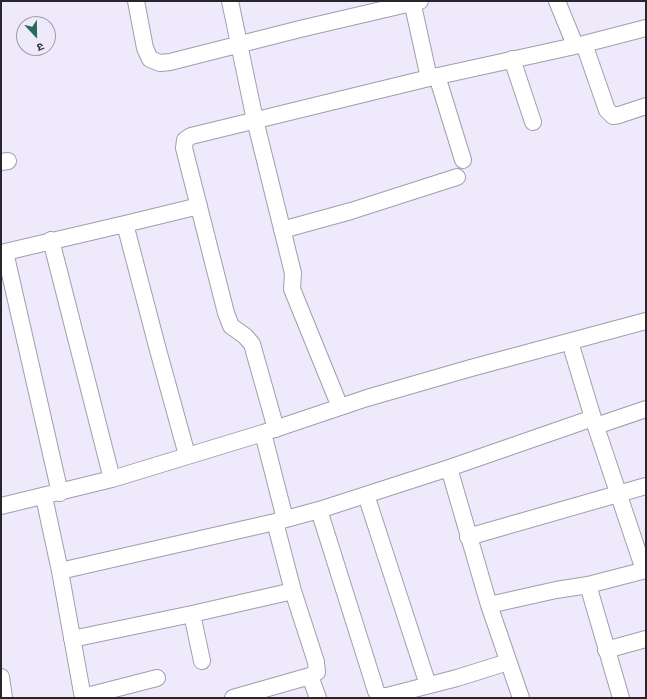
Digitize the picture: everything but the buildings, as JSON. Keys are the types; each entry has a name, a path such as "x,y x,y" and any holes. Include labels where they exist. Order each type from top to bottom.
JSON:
{"street":[{"path":"136,1 145,48 150,59 160,62 170,62 238,44 415,2 433,77 463,160"},
{"path":"230,1 254,120 293,273 292,289 340,407"},
{"path":"557,1 580,44 607,110 613,116 646,106"},
{"path":"239,697 310,676 317,672 316,662 293,590 280,520 269,431 252,344 245,336 231,326 226,313 184,148 185,140 191,136 254,120 646,28"},
{"path":"512,60 533,122"},
{"path":"282,230 351,211 457,177"},
{"path":"60,493 3,253 51,240 199,206"},
{"path":"125,224 187,455"},
{"path":"51,240 112,479"},
{"path":"1,506 44,497 112,479 269,431 340,407 464,370 646,321"},
{"path":"489,605 556,590 588,586 645,570 594,422 570,342"},
{"path":"60,571 319,510 594,422 646,409"},
{"path":"449,468 489,605 521,698"},
{"path":"468,537 646,486"},
{"path":"366,496 428,685"},
{"path":"44,497 60,571 83,697 157,678"},
{"path":"319,510 376,691 380,696 387,696 508,662"},
{"path":"588,586 621,698"},
{"path":"72,638 192,614 293,590"},
{"path":"192,614 202,661"},
{"path":"606,650 646,639"},
{"path":"310,676 318,698"},
{"path":"1,677 4,698"}]}
